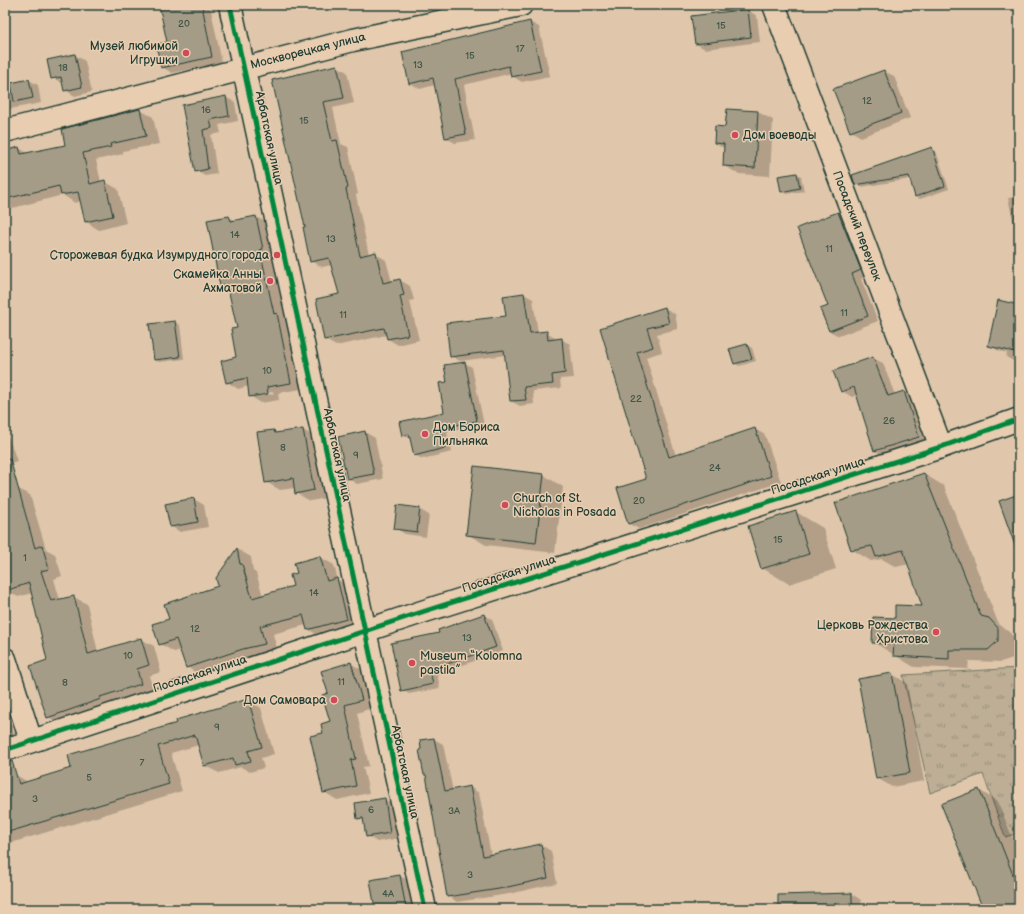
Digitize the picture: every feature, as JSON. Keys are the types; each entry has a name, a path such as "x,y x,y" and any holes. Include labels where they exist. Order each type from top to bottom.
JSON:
{"street":[{"name":"Арбатская улица","path":"230,5 425,909"},
{"name":"Москворецкая улица","path":"5,131 244,67 353,40 521,5"},
{"name":"Посадский переулок","path":"774,5 941,447"},
{"name":"Посадская улица","path":"5,750 364,631 941,447 1019,419"},
{"path":"5,659 31,741"}],"green space":[{"path":"1019,668 1019,833 1005,837 983,774 930,793 903,675"}],"building":[{"path":"159,5 202,5 212,57 161,68 156,44 167,42"},
{"path":"748,9 751,37 695,44 691,16"},
{"path":"530,21 541,71 511,77 509,66 455,79 466,134 445,138 433,78 409,84 402,52"},
{"path":"75,54 82,87 64,91 61,77 51,79 47,60"},
{"path":"337,65 344,98 323,102 332,141 337,140 348,188 346,189 360,256 376,252 383,283 400,279 404,295 400,296 408,335 387,339 384,328 324,340 316,299 339,294 329,258 310,262 303,227 305,227 272,80"},
{"path":"884,70 901,113 850,132 833,89"},
{"path":"29,79 33,98 14,102 11,83"},
{"path":"226,96 229,116 210,120 212,128 203,130 208,169 195,172 182,105"},
{"path":"140,109 146,136 110,144 111,147 83,153 90,184 105,180 113,216 85,222 78,192 61,195 59,186 5,199 5,151 19,147 21,154 65,145 62,129"},
{"name":"Дом воеводы","path":"727,109 758,111 755,168 723,166 724,144 714,143 715,126 725,127"},
{"path":"932,147 945,186 915,197 909,176 855,185 852,175"},
{"path":"797,173 800,188 781,192 778,176"},
{"path":"838,212 861,270 852,274 868,316 829,331 820,309 828,306 797,228"},
{"path":"229,216 231,221 256,216 263,249 260,250 274,314 277,313 291,383 267,387 268,394 249,397 247,378 226,383 221,361 236,357 231,329 237,328 227,284 220,286 207,220"},
{"path":"524,293 530,333 547,331 548,340 562,338 565,373 552,375 553,384 524,387 526,400 510,401 504,350 450,357 446,323 506,316 503,296"},
{"path":"998,300 1019,305 1019,353 988,346"},
{"path":"665,307 669,323 647,328 653,347 637,352 669,457 755,428 771,476 628,524 617,488 646,479 600,328"},
{"path":"175,321 180,357 154,360 149,324"},
{"path":"747,344 752,359 734,364 729,349"},
{"path":"873,357 888,396 904,391 919,437 874,451 854,387 841,392 833,371"},
{"path":"465,362 477,421 440,428 445,448 414,456 409,434 402,436 399,422 444,412 439,383 447,382 444,365"},
{"path":"303,429 314,490 295,494 293,478 265,483 257,432 274,430 275,433"},
{"path":"365,431 374,474 347,479 338,437"},
{"path":"10,459 35,548 42,545 49,569 41,571 51,601 74,596 88,654 141,638 149,665 137,669 141,684 100,697 101,699 47,718 30,666 47,660 29,583 5,591 5,460"},
{"name":"Church of St. Nicholas in Posada","path":"474,466 544,474 536,543 466,535"},
{"path":"924,473 981,616 989,618 998,628 998,641 988,650 949,650 949,659 893,656 894,644 872,643 873,617 895,618 895,605 922,606 903,550 876,557 872,546 851,550 835,503"},
{"path":"1019,494 1019,550 1017,551 999,501"},
{"path":"194,498 198,522 170,527 165,504"},
{"path":"397,505 420,508 417,532 394,529"},
{"path":"796,511 809,554 761,569 748,526"},
{"path":"237,548 240,564 242,564 252,598 293,586 290,575 297,573 294,563 320,556 327,581 337,578 347,619 307,630 303,615 260,626 265,644 243,649 186,668 176,639 159,645 152,624 169,619 164,604 218,586 216,578"},
{"path":"484,614 496,647 430,670 433,684 401,691 391,643 439,633 438,630"},
{"path":"351,662 362,700 345,705 356,759 351,760 356,786 323,793 310,736 323,733 321,724 330,721 322,695 328,693 321,671"},
{"path":"892,673 910,773 876,779 858,679"},
{"path":"248,699 262,747 248,751 251,761 235,765 233,758 204,766 195,735 158,746 169,784 5,833 5,762 12,761 19,784 71,768 68,755 177,723 176,720"},
{"path":"434,738 445,791 470,786 483,856 541,844 548,878 499,889 447,897 426,775 424,775 419,750 421,749 420,740"},
{"path":"979,789 1019,890 1019,909 983,909 941,804"},
{"path":"385,798 390,833 366,837 363,818 357,819 355,803"},
{"path":"400,875 406,909 375,909 370,880"},
{"path":"852,893 852,909 778,909 778,895"}],"cycle path":[{"path":"230,5 425,909"},
{"path":"5,750 425,611 941,447 1019,419"}],"place":[{"name":"Музей любимой Игрушки","path":"186,53"},
{"name":"Дом воеводы","path":"735,135"},
{"name":"Сторожевая будка Изумрудного города","path":"277,255"},
{"name":"Скамейка Анны Ахматовой","path":"270,281"},
{"name":"Дом Бориса Пильняка","path":"425,434"},
{"name":"Church of St. Nicholas in Posada","path":"505,505"},
{"name":"Церковь Рождества Христова","path":"936,632"},
{"name":"Museum “Kolomna pastila”","path":"412,663"},
{"name":"Дом Самовара","path":"334,700"}]}
